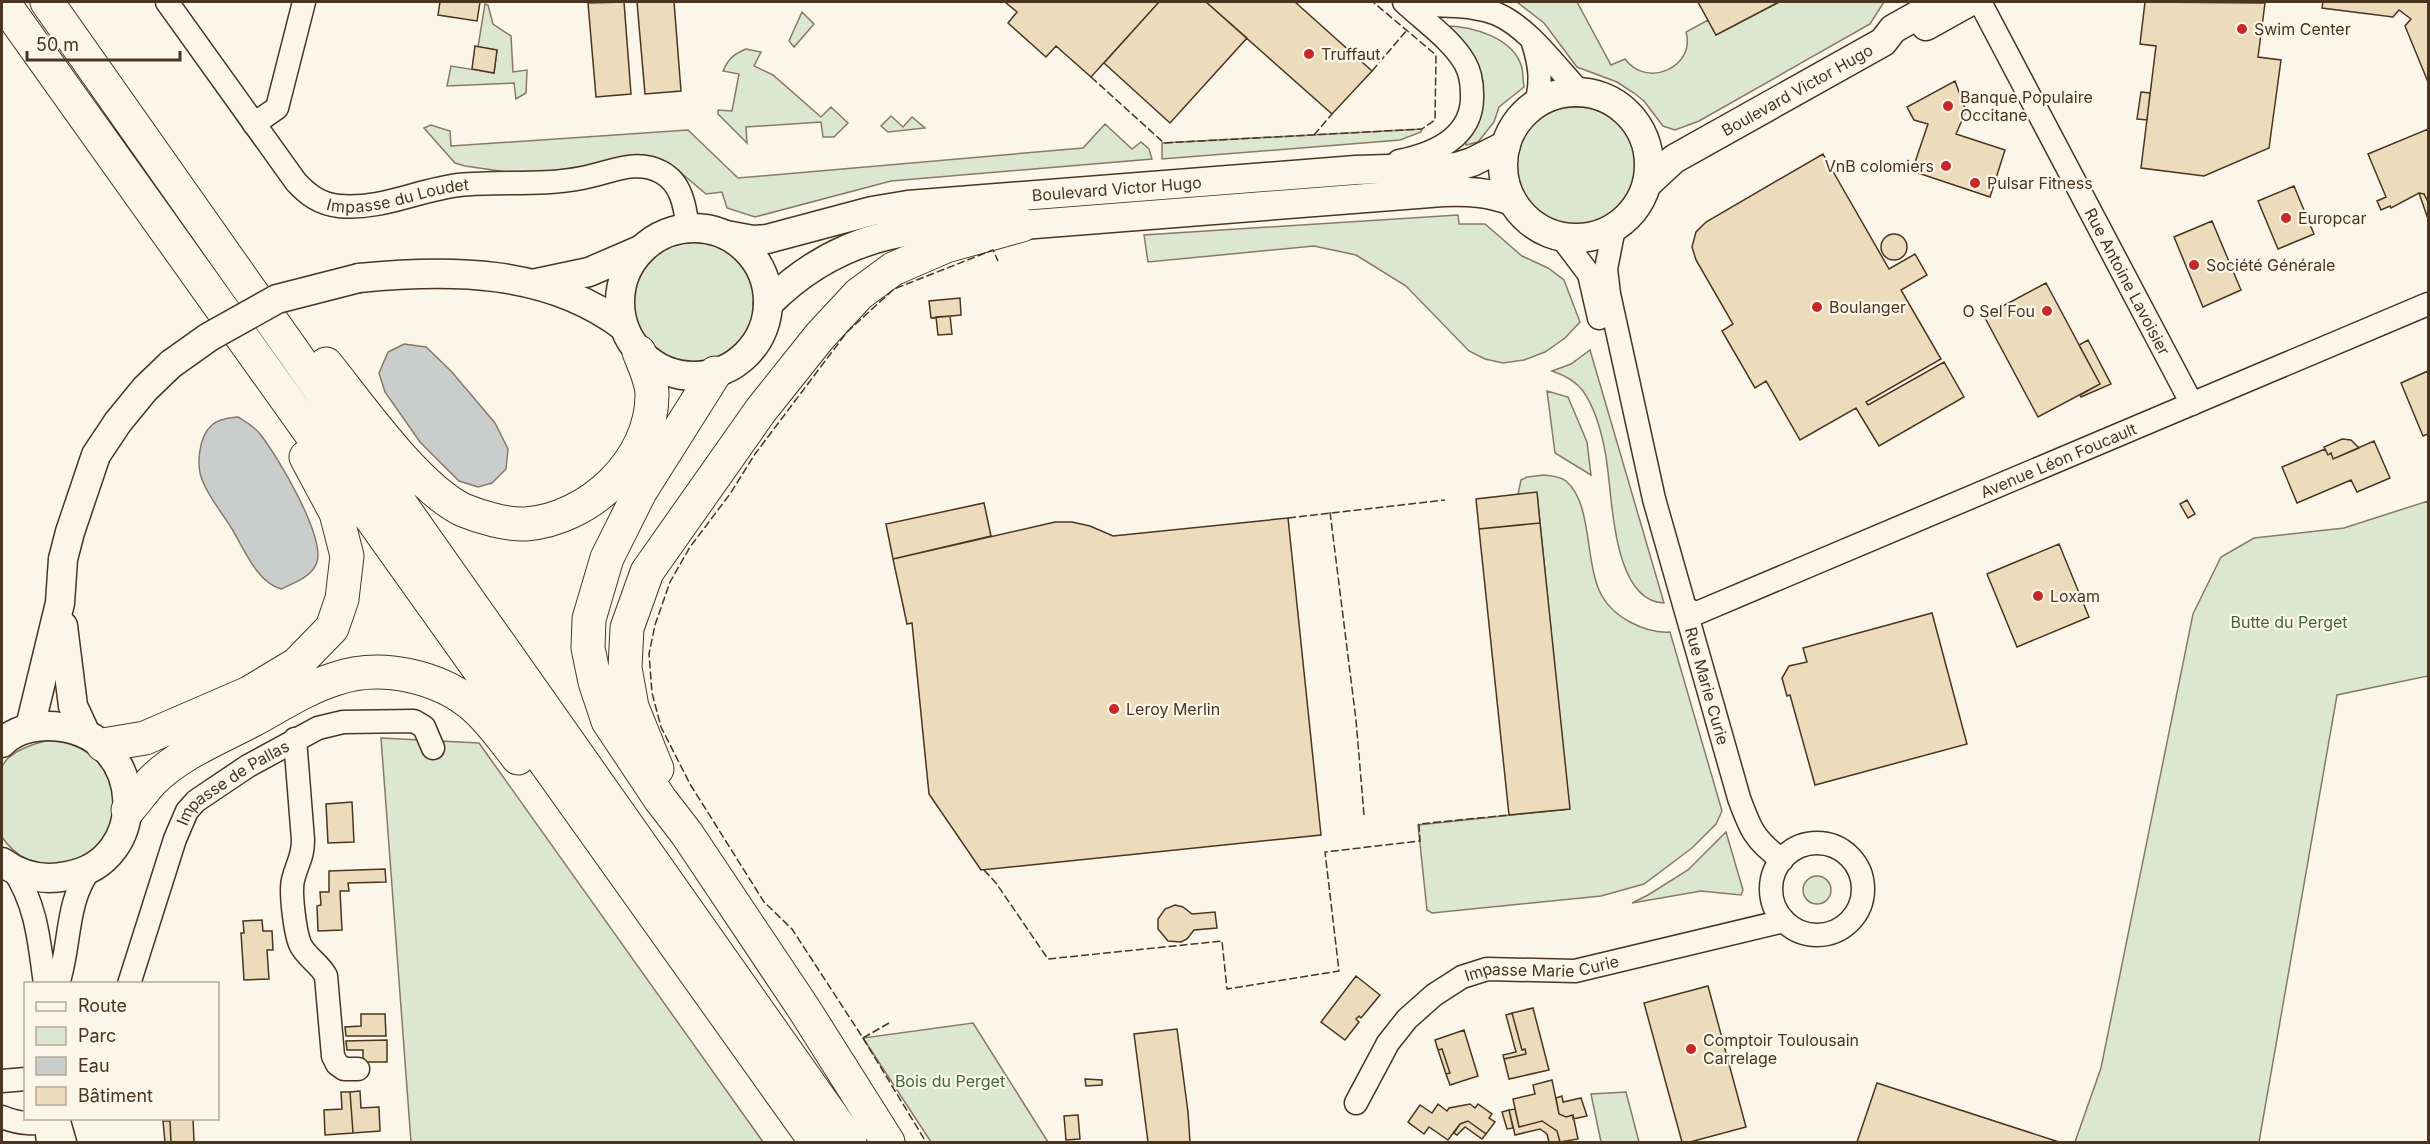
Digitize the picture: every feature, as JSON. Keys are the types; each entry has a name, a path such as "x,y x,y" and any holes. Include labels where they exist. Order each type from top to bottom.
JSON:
{"highway":[{"path":"3,2 816,1143"},
{"path":"47,2 381,478 736,977 850,1143"},
{"path":"149,145 391,444 427,483 462,509 493,519 524,524 557,518 587,505 610,484 630,462 643,439 650,417 652,393 631,339"},
{"path":"687,834 632,707 625,668 627,628 647,572 761,410 820,336 859,294 893,270 946,246 1022,225"},
{"path":"94,738 145,738 249,693 297,664 332,628 342,599 347,556 336,513 310,463 197,276"},
{"path":"716,373 626,517 607,558 590,619 588,648 595,682 608,721 660,800 687,834 857,1091 888,1143"},
{"path":"128,810 172,764 212,741 334,679 358,673 386,673 420,679 451,690 477,709 596,856 638,894"}],"main road":[{"name":"Boulevard Victor Hugo","path":"1883,42 1893,29 1940,2"},
{"name":"Boulevard Victor Hugo","path":"1647,184 1674,159 1883,42 1899,40 1969,2"},
{"path":"1580,92 1611,101 1636,122 1649,160 1647,184 1635,209 1614,228 1583,238 1561,237 1533,225 1512,201 1503,173 1506,145 1512,129 1536,104 1557,94 1580,92"},
{"name":"Boulevard Victor Hugo","path":"1643,137 1659,144 1676,145 1712,138"},
{"name":"Boulevard Victor Hugo","path":"726,235 767,240 873,211 936,201 1356,170 1456,167 1472,162 1506,145"},
{"name":"Boulevard Victor Hugo","path":"768,304 788,284 813,266 866,240 907,230 974,225 1022,225 1443,192 1470,191 1493,194 1512,201"},
{"path":"30,727 60,603 63,559 96,455 138,398 171,364 209,337 277,300 359,278 409,273 492,275 534,284 575,297 603,311 650,362 664,370 681,375 698,376 716,373 732,366 747,354 758,339 765,322 768,304 765,283 757,263 749,252 726,235 708,229 688,228 670,231 654,239 640,250 590,272 534,284"},
{"path":"631,339 619,306 621,286 628,266 640,250"},
{"path":"7,866 25,875 55,879 80,874 104,859 120,837 128,810 128,789 121,768 77,718 71,698 60,603"},
{"path":"2,743 30,727 51,725 94,738"}],"street":[{"name":"Impasse du Loudet","path":"167,2 296,182 315,199 328,204 356,206 389,202 460,185 573,180 638,165 664,174 676,185 685,205 688,228"},
{"path":"254,124 277,108 304,2"},
{"path":"1356,170 1436,151 1448,144 1464,127 1471,108 1472,84 1467,65 1455,48 1404,2"},
{"path":"1415,2 1433,6 1471,7 1497,13 1521,30 1553,61 1580,92"},
{"name":"Rue Antoine Lavoisier","path":"1980,2 2192,404"},
{"path":"1532,42 1540,67 1541,87 1536,104"},
{"name":"Rue Marie Curie","path":"1614,228 1606,269 1609,294 1654,499 1738,798 1750,830 1766,849 1782,860"},
{"name":"Rue Marie Curie","path":"1561,237 1589,274 1612,377 1639,463 1654,499"},
{"name":"Avenue Léon Foucault","path":"1686,609 1697,613 2428,304"},
{"name":"Impasse de Pallas","path":"130,982 166,866 187,811 210,791 295,739 318,728 343,722 414,721 424,727 433,748"},
{"path":"295,739 303,840 303,856 292,882 297,933 301,946 321,966 326,976 333,1056 337,1064 344,1069 358,1069"},
{"path":"1825,844 1849,856 1862,880 1863,893 1852,918 1843,927 1831,933 1817,935 1804,933 1784,921 1771,895 1775,870 1782,860 1797,848 1806,845 1825,844"},
{"path":"7,866 26,889 34,912 45,982"},
{"path":"58,982 70,918 78,890 90,869"},
{"name":"Impasse Marie Curie","path":"1356,1103 1388,1043 1407,1019 1434,995 1462,977 1487,969 1517,968 1575,972 1784,921"},
{"path":"2,1081 24,1079"},
{"path":"2,1117 21,1122 50,1124 65,1143"}],"green space":[{"path":"1517,2 1577,2 1611,65 1625,59 1634,68 1657,73 1677,64 1684,55 1687,44 1686,32 1708,20 1716,35 1779,2 1884,2 1870,24 1699,121 1675,130 1663,126 1644,101 1617,82 1577,67 1544,23"},
{"path":"485,4 488,5 493,24 511,36 513,72 527,70 526,93 516,99 514,83 447,86 451,66 494,73 497,50 478,47"},
{"path":"802,12 814,24 794,47 789,41"},
{"path":"1444,26 1466,28 1490,35 1510,48 1522,68 1524,87 1499,107 1494,122 1478,142 1466,145 1465,136 1480,111 1483,81 1474,57"},
{"path":"746,49 761,52 754,66 773,75 821,117 831,107 848,123 834,137 823,137 821,122 746,127 747,143 718,114 718,110 732,111 739,74 723,71 732,57"},
{"path":"1576,107 1599,112 1619,125 1632,145 1637,168 1632,191 1619,211 1599,224 1576,229 1553,224 1533,211 1520,191 1515,168 1520,145 1533,125 1553,112"},
{"path":"891,116 903,127 912,117 925,128 888,132 881,126"},
{"path":"1105,124 1132,149 1141,142 1149,149 1152,159 891,181 755,217 727,208 722,192 706,194 674,167 651,157 574,170 507,172 455,163 424,128 431,125 450,131 451,146 688,130 738,178 1083,148"},
{"path":"1422,129 1421,132 1400,140 1162,159 1162,143"},
{"path":"1458,215 1459,224 1485,224 1522,256 1548,268 1564,280 1580,322 1565,338 1545,352 1524,360 1503,363 1485,359 1469,351 1406,286 1356,255 1314,246 1148,262 1144,235"},
{"path":"694,242 717,247 736,260 749,279 754,302 749,325 736,344 717,357 694,362 671,357 652,344 639,325 634,302 639,279 652,260 671,247"},
{"path":"1590,350 1664,603 1646,597 1633,584 1624,564 1617,540 1603,443 1591,405 1576,384 1552,371 1571,364"},
{"path":"1547,391 1568,397 1587,442 1591,475 1555,453"},
{"path":"1544,475 1564,479 1574,491 1584,517 1599,590 1612,609 1640,627 1670,632 1722,811 1716,824 1692,848 1644,884 1601,896 1432,913 1427,910 1418,825 1569,809 1537,493 1518,494 1521,480"},
{"name":"Butte du Perget","path":"2428,501 2428,676 2337,695 2259,1142 2075,1142 2101,1068 2193,614 2221,557 2254,538 2344,528"},
{"path":"381,738 479,743 763,1142 411,1142"},
{"path":"45,741 73,745 94,758 107,776 113,798 111,820 101,840 83,856 56,864 32,862 12,849 2,837 2,767 14,753"},
{"path":"1726,832 1743,890 1741,895 1701,891 1632,903 1688,870"},
{"path":"1817,876 1827,880 1831,890 1827,900 1817,904 1807,900 1803,890 1807,880"},
{"name":"Bois du Perget","path":"973,1023 1048,1142 931,1142 863,1038"},
{"path":"1626,1092 1639,1142 1601,1142 1591,1094"}],"water":[{"path":"404,344 426,347 451,371 495,423 508,449 506,469 492,483 478,487 459,481 420,442 385,392 379,373 388,352"},
{"path":"238,417 260,434 288,477 307,516 318,550 317,562 311,572 281,589 265,579 252,564 209,494 199,468 201,444 207,430 218,421"}],"building":[{"path":"440,2 480,2 477,21 438,15"},
{"path":"624,2 631,94 596,97 588,3"},
{"path":"637,2 674,2 681,91 645,94"},
{"path":"1005,2 1159,2 1091,77 1056,46 1046,57 1008,23 1017,12"},
{"path":"1159,2 1206,2 1247,38 1170,123 1104,63"},
{"name":"Truffaut","path":"1206,2 1295,2 1372,71 1332,114"},
{"path":"1698,2 1779,2 1716,35"},
{"path":"2145,2 2265,3 2258,57 2281,60 2269,148 2204,176 2141,168 2156,46 2140,44"},
{"path":"2323,2 2428,2 2428,82 2405,26 2411,19 2399,10 2393,17 2322,8"},
{"path":"475,46 497,50 494,73 472,69"},
{"path":"1955,81 1966,111 1956,134 2005,150 1990,197 1912,171 1928,124 1914,120 1907,107"},
{"path":"2141,92 2150,93 2147,120 2137,119"},
{"path":"2428,129 2428,202 2424,194 2419,193 2391,208 2390,206 2381,210 2377,201 2386,197 2368,154"},
{"name":"Boulanger","path":"1823,154 1889,269 1915,254 1927,275 1901,290 1941,359 1866,402 1868,405 1944,362 1964,397 1879,446 1856,408 1800,440 1766,381 1755,388 1722,331 1733,324 1696,260 1692,247 1696,232 1706,222"},
{"name":"Europcar","path":"2294,186 2314,234 2278,249 2258,201"},
{"path":"2419,193 2424,194 2428,202 2428,219"},
{"path":"2212,221 2241,290 2203,307 2174,237"},
{"path":"1894,234 1903,238 1907,247 1903,256 1894,260 1885,256 1881,247 1885,238"},
{"path":"2046,283 2100,384 2038,417 1984,316"},
{"path":"960,298 961,315 931,318 929,301"},
{"path":"950,316 952,334 938,335 936,317"},
{"path":"2088,340 2111,384 2081,397 2080,395 2100,384 2079,345"},
{"path":"2428,371 2428,434 2423,436 2401,383"},
{"path":"2342,439 2351,440 2359,448 2333,459 2331,453 2328,455 2324,447"},
{"path":"2374,441 2390,478 2357,492 2351,480 2297,503 2282,467 2325,449 2328,455 2331,453 2333,459"},
{"path":"1537,492 1540,523 1479,529 1476,499"},
{"path":"2187,500 2195,514 2188,518 2180,504"},
{"path":"984,503 991,536 893,559 886,524"},
{"name":"Leroy Merlin","path":"1288,518 1321,835 981,870 929,794 912,623 907,624 893,559 1055,522 1072,522 1090,526 1113,536"},
{"path":"1540,523 1570,809 1509,815 1479,529"},
{"name":"Loxam","path":"2059,544 2089,617 2017,647 1987,574"},
{"path":"1932,613 1967,744 1815,785 1790,695 1787,696 1782,678 1789,666 1807,662 1803,648"},
{"path":"352,802 354,842 328,843 326,804"},
{"path":"385,869 386,882 348,883 349,891 340,891 342,930 318,931 317,906 321,905 320,892 329,892 329,871"},
{"path":"1175,905 1183,907 1192,914 1215,912 1217,928 1194,930 1187,939 1181,942 1168,941 1158,929 1158,919 1165,909"},
{"path":"262,920 263,931 272,931 273,950 267,950 269,979 244,980 241,933 244,933 243,921"},
{"path":"1356,976 1380,995 1361,1018 1359,1016 1356,1019 1359,1022 1345,1040 1321,1022"},
{"name":"Comptoir Toulousain Carrelage","path":"1708,986 1746,1127 1690,1142 1682,1142 1644,1003"},
{"path":"1533,1008 1549,1070 1509,1079 1504,1059 1526,1054 1525,1049 1522,1050 1512,1013"},
{"path":"1512,1013 1522,1050 1525,1049 1526,1054 1504,1059 1503,1055 1516,1052 1506,1015"},
{"path":"361,1014 385,1014 386,1036 346,1036 345,1027 361,1026"},
{"path":"1177,1029 1190,1142 1148,1142 1134,1034"},
{"path":"1464,1030 1478,1076 1450,1085 1446,1074 1450,1073 1442,1049 1438,1050 1435,1040"},
{"path":"387,1040 387,1062 363,1062 363,1050 347,1050 346,1041"},
{"path":"1442,1049 1450,1073 1446,1074 1438,1050"},
{"path":"1085,1079 1102,1080 1102,1085 1086,1086"},
{"path":"1552,1080 1559,1114 1566,1117 1573,1115 1578,1139 1560,1142 1557,1131 1542,1121 1519,1127 1513,1099 1535,1094 1533,1085"},
{"path":"1877,1083 2059,1142 1857,1142"},
{"path":"360,1091 361,1108 379,1107 380,1131 353,1133 350,1092"},
{"path":"341,1092 350,1092 353,1133 325,1135 324,1110 342,1109"},
{"path":"1562,1096 1563,1102 1581,1098 1587,1116 1573,1119 1573,1115 1566,1117 1559,1114 1556,1098"},
{"path":"1438,1104 1447,1111 1449,1108 1470,1104 1475,1108 1478,1104 1492,1114 1489,1118 1495,1122 1486,1134 1468,1121 1460,1124 1448,1140 1429,1127 1424,1134 1408,1122 1420,1105 1432,1113"},
{"path":"1515,1109 1519,1127 1542,1121 1557,1131 1560,1142 1549,1142 1547,1134 1540,1129 1515,1135 1509,1110"},
{"path":"1509,1110 1513,1128 1507,1129 1502,1112"},
{"path":"1078,1115 1080,1139 1066,1140 1064,1116"},
{"path":"193,1120 194,1142 171,1142 170,1121 163,1121"},
{"path":"163,1121 170,1121 171,1142 165,1142"},
{"path":"1468,1121 1486,1134 1482,1139 1465,1127 1457,1135 1454,1133 1460,1124"}],"fence":[{"path":"1091,77 1164,143 1422,129 1435,120 1436,55 1373,2"},
{"path":"1372,71 1407,30"},
{"path":"1314,135 1332,114"},
{"path":"889,1023 863,1038 792,929 764,902 690,784 661,727 652,693 649,654 655,625 670,582 690,547 730,494 755,454 847,332 894,289 993,250 998,261"},
{"path":"1288,518 1445,500"},
{"path":"1330,512 1356,720 1364,815"},
{"path":"984,870 996,883 1048,959 1222,941 1227,989 1339,971 1325,852 1420,841 1419,824 1509,815"},
{"path":"863,1038 926,1142"}],"place":[{"name":"Swim Center","path":"2242,29"},
{"name":"Truffaut","path":"1309,54"},
{"name":"Banque Populaire Occitane","path":"1948,106"},
{"name":"VnB colomiers","path":"1946,166"},
{"name":"Pulsar Fitness","path":"1975,183"},
{"name":"Europcar","path":"2286,218"},
{"name":"Société Générale","path":"2194,265"},
{"name":"Boulanger","path":"1817,307"},
{"name":"O Sel Fou","path":"2047,311"},
{"name":"Loxam","path":"2038,596"},
{"name":"Leroy Merlin","path":"1114,709"},
{"name":"Comptoir Toulousain Carrelage","path":"1691,1049"}]}
